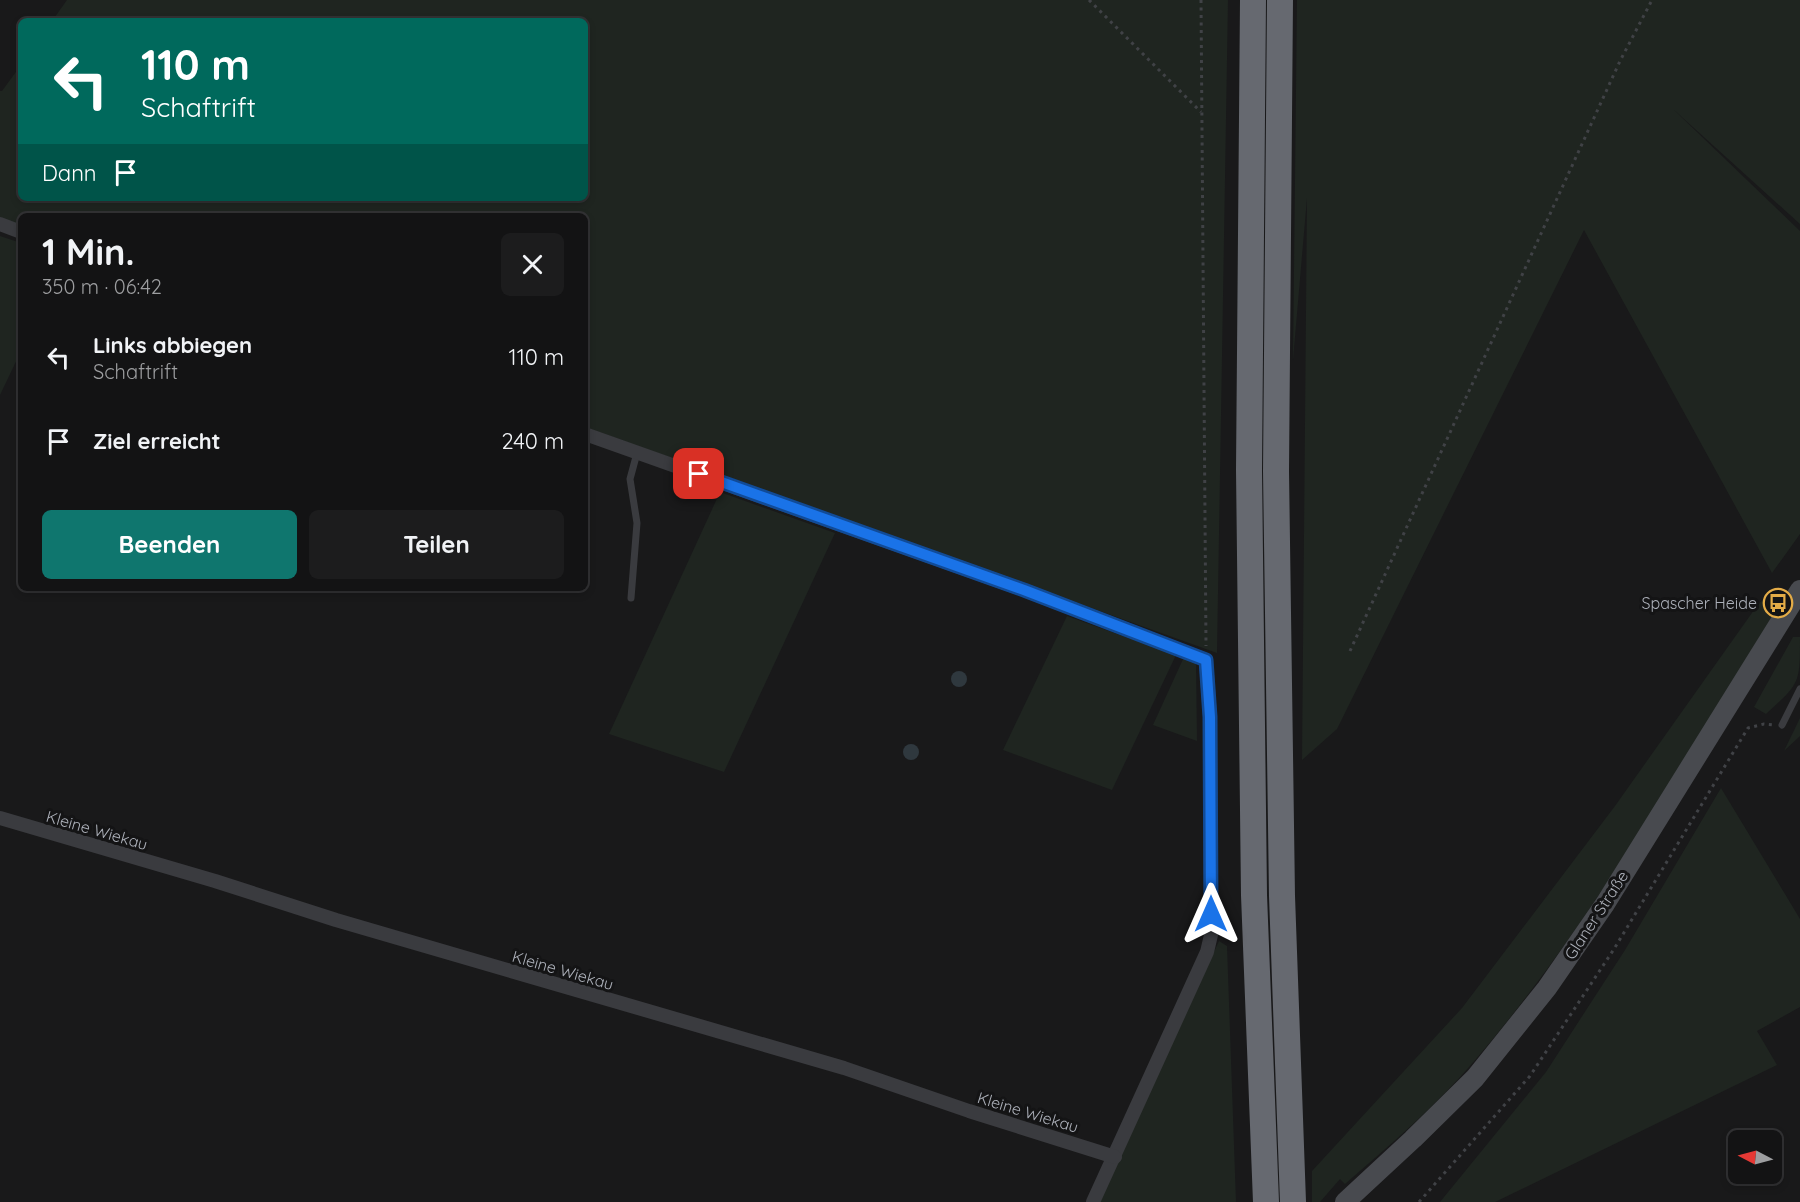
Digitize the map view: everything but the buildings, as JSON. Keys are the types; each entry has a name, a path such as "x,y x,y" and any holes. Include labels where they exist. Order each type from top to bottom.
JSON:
{"highway":[{"path":"1253,0 1249,470 1254,895 1266,1202"},
{"path":"1281,0 1276,471 1282,896 1293,1202"}],"street":[{"path":"0,224 18,231"},
{"path":"588,435 1024,590 1206,660 1210,717 1211,935 1207,952 1093,1202"},
{"name":"Glaner Straße","path":"1345,1202 1475,1078 1547,988 1605,904 1792,611 1800,590"},
{"name":"Kleine Wiekau","path":"0,818 215,881 336,920 844,1068 969,1111 1115,1157"}],"lane":[{"path":"631,598 637,523 630,479 637,453"},
{"path":"1782,725 1800,689"}],"path":[{"path":"1089,0 1201,112"},
{"path":"1201,0 1206,660"},
{"path":"1350,651 1620,61 1652,0"},
{"path":"1419,1202 1530,1076 1614,949 1748,728 1764,724 1782,725"}],"shaded area":[{"path":"67,0 1228,0 1217,653 588,428 588,213 18,213 18,224 0,218 0,91 18,69 18,201 588,201 588,18 54,18"},
{"path":"1297,0 1800,0 1800,224 1673,109 1800,231 1800,534 1772,573 1584,230 1337,729 1302,760 1307,198 1293,360"},
{"path":"0,236 18,242 18,357 0,395"},
{"path":"720,492 835,533 724,772 609,734"},
{"path":"1770,596 1775,600 1776,610 1671,783 1598,897 1519,1007 1461,1076 1413,1124 1345,1184 1340,1179 1320,1202 1312,1202 1312,1171 1462,1008 1615,806 1759,603"},
{"path":"1067,616 1176,655 1112,790 1003,750"},
{"path":"1793,637 1800,637 1796,682 1786,696 1766,714 1754,707"},
{"path":"1184,657 1196,661 1197,741 1153,725"},
{"path":"956,671 962,671 967,679 965,685 956,687 951,682 951,676"},
{"path":"1800,718 1800,736 1784,751"},
{"path":"911,744 919,752 911,760 903,752"},
{"path":"1721,788 1800,919 1800,1007 1757,1031 1777,1065 1495,1202 1440,1202 1546,1072 1625,950"},
{"path":"1219,941 1227,946 1236,1202 1098,1202"}],"place":[{"name":"Spascher Heide","path":"1778,603"}],"route":[{"path":"699,474 1024,590 1206,660 1210,717 1211,914"}]}
